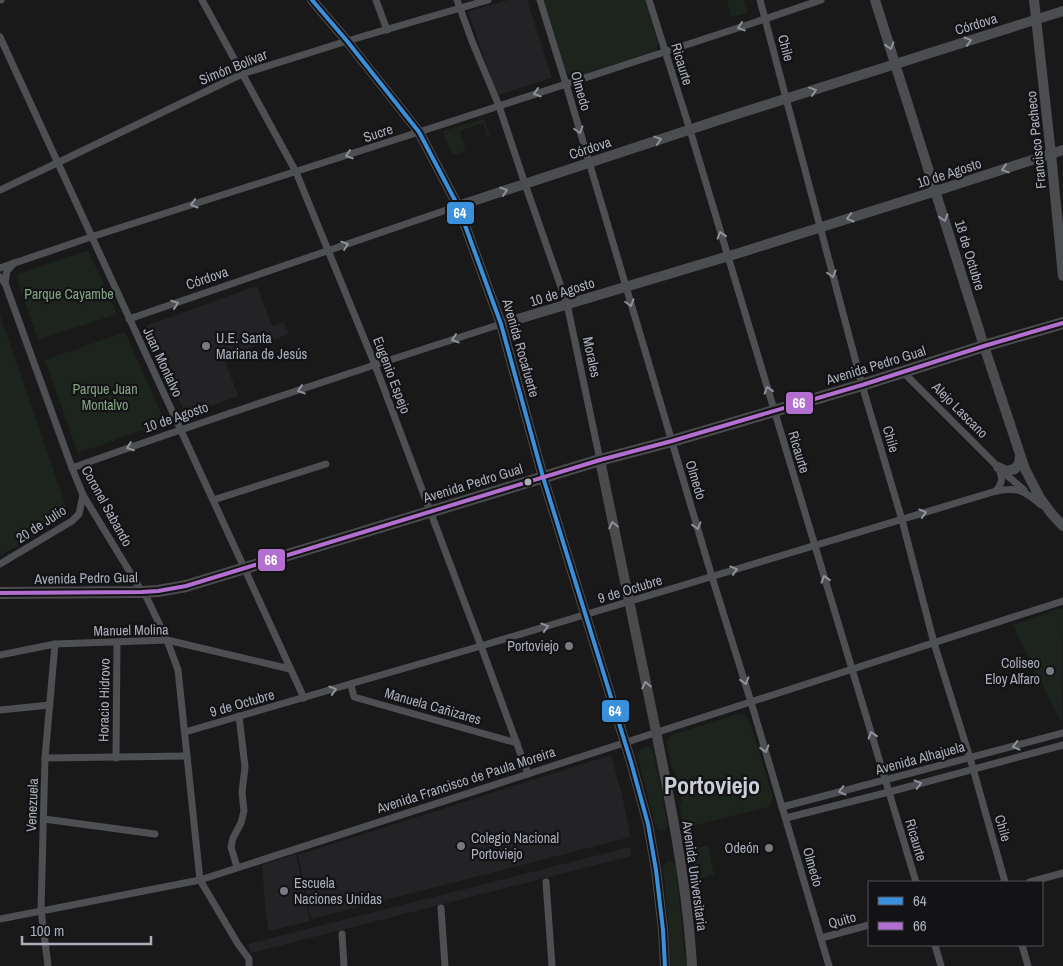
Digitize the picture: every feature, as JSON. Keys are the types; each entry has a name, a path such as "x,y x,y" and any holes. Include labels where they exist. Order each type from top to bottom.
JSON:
{"highway":[{"name":"Avenida Pedro Gual","path":"0,593 143,592 174,589 600,460 672,441 862,385 1063,323"}],"main road":[{"name":"Morales","path":"600,460 656,732"},
{"name":"Avenida Rocafuerte","path":"543,477 625,742"},
{"name":"Avenida Universitaria","path":"656,732 683,878 688,911 692,966"},
{"path":"625,742 653,848 660,896 665,966"}],"street":[{"name":"Eugenio Espejo","path":"202,0 296,172 375,365 528,774"},
{"name":"Avenida Rocafuerte","path":"312,0 419,132 458,206 501,324 543,477"},
{"path":"376,0 387,30"},
{"name":"Simón Bolívar","path":"0,190 242,74 387,30 458,4 488,0"},
{"name":"Olmedo","path":"540,0 830,966"},
{"name":"Ricaurte","path":"649,0 690,130 916,881"},
{"name":"Chile","path":"760,0 862,385 902,520 934,643 970,758 1005,881"},
{"name":"Sucre","path":"0,268 821,0"},
{"name":"18 de Octubre","path":"875,0 1020,456 1034,489 1051,513"},
{"name":"Francisco Pacheco","path":"1034,0 1063,276"},
{"name":"Morales","path":"458,4 499,106 567,304 600,460"},
{"name":"Córdova","path":"129,319 589,162 1063,11"},
{"name":"Juan Montalvo","path":"0,37 304,698"},
{"name":"10 de Agosto","path":"72,468 180,430 501,324 728,256 1063,150"},
{"path":"3,280 7,271 14,263"},
{"name":"Coronel Sabando","path":"3,280 83,494 143,592 167,640 178,670 200,880 249,963"},
{"name":"Alejo Lascano","path":"903,372 998,467 1051,513 1063,526"},
{"path":"998,467 1006,471 1015,469 1019,463 1020,456"},
{"path":"213,500 326,464"},
{"path":"996,491 1002,479 998,467"},
{"path":"996,491 1013,489 1029,494"},
{"name":"9 de Octubre","path":"185,732 351,685 996,491"},
{"name":"20 de Julio","path":"0,564 72,521 79,514 83,494"},
{"path":"1051,513 1063,520"},
{"name":"Avenida Francisco de Paula Moreira","path":"0,919 200,880 1063,601"},
{"name":"Manuel Molina","path":"0,655 56,644 167,640 290,669"},
{"name":"Horacio Hidrovo","path":"116,758 117,642"},
{"name":"Venezuela","path":"48,966 41,910 45,758 56,644"},
{"name":"Manuela Cañizares","path":"351,685 354,696 517,744"},
{"path":"0,710 50,705"},
{"path":"237,867 231,847 244,811 242,793 245,767 239,716"},
{"name":"Avenida Alhajuela","path":"782,807 1063,733"},
{"name":"Avenida Alhajuela","path":"786,818 1063,746"},
{"path":"45,758 187,756"},
{"path":"44,820 155,834"},
{"path":"1034,881 1063,873"},
{"path":"546,882 552,966"},
{"path":"440,908 445,966"},
{"name":"Quito","path":"821,938 868,925"},
{"path":"342,934 344,966"},
{"path":"935,946 941,966"},
{"path":"1022,946 1028,966"}],"shaded area":[{"path":"508,0 527,0 552,77 499,95 496,92 469,14 470,11"},
{"name":"U.E. Santa Mariana de Jesús","path":"257,286 272,326 284,322 288,334 224,358 238,396 186,415 146,326"},
{"name":"Colegio Nacional Portoviejo","path":"611,755 631,837 311,919 298,855"},
{"path":"630,847 631,856 251,953 248,944"},
{"name":"Escuela Naciones Unidas","path":"296,854 310,921 269,931 262,865"}],"green space":[{"path":"544,0 645,0 658,43 657,49 575,77 570,76 566,70"},
{"path":"727,0 744,0 747,13 731,17"},
{"path":"484,119 490,137 488,138 483,123 460,131 466,151 452,155 443,131"},
{"name":"Parque Cayambe","path":"87,251 117,314 38,340 17,277 18,274"},
{"path":"0,315 69,515 0,556"},
{"name":"Parque Juan Montalvo","path":"125,332 164,420 163,423 78,453 45,360"},
{"name":"Coliseo Eloy Alfaro","path":"1062,608 1063,610 1062,723 1013,625"},
{"path":"738,714 746,716 749,720 773,797 768,807 684,828 679,805 682,800 675,771 672,768 667,745 668,739 672,735"},
{"path":"646,747 653,751 668,825 663,830 659,830 656,827 637,755 639,750"},
{"path":"708,845 714,875 693,881 689,851"},
{"path":"669,861 675,864 676,867 686,966 671,966 663,868"}],"transit line":[{"name":"64","path":"312,0 419,132 458,206 501,324 543,477 631,762 648,824 656,870 665,966"},
{"name":"66","path":"0,593 142,592 186,586 600,460 672,441 862,385 1063,323"}],"place":[{"name":"U.E. Santa Mariana de Jesús","path":"206,346"},
{"name":"Portoviejo","path":"569,646"},
{"name":"Coliseo Eloy Alfaro","path":"1050,671"},
{"name":"Colegio Nacional Portoviejo","path":"461,846"},
{"name":"Odeón","path":"769,848"},
{"name":"Escuela Naciones Unidas","path":"284,891"}],"district":[{"name":"Portoviejo","path":"712,786"}]}
